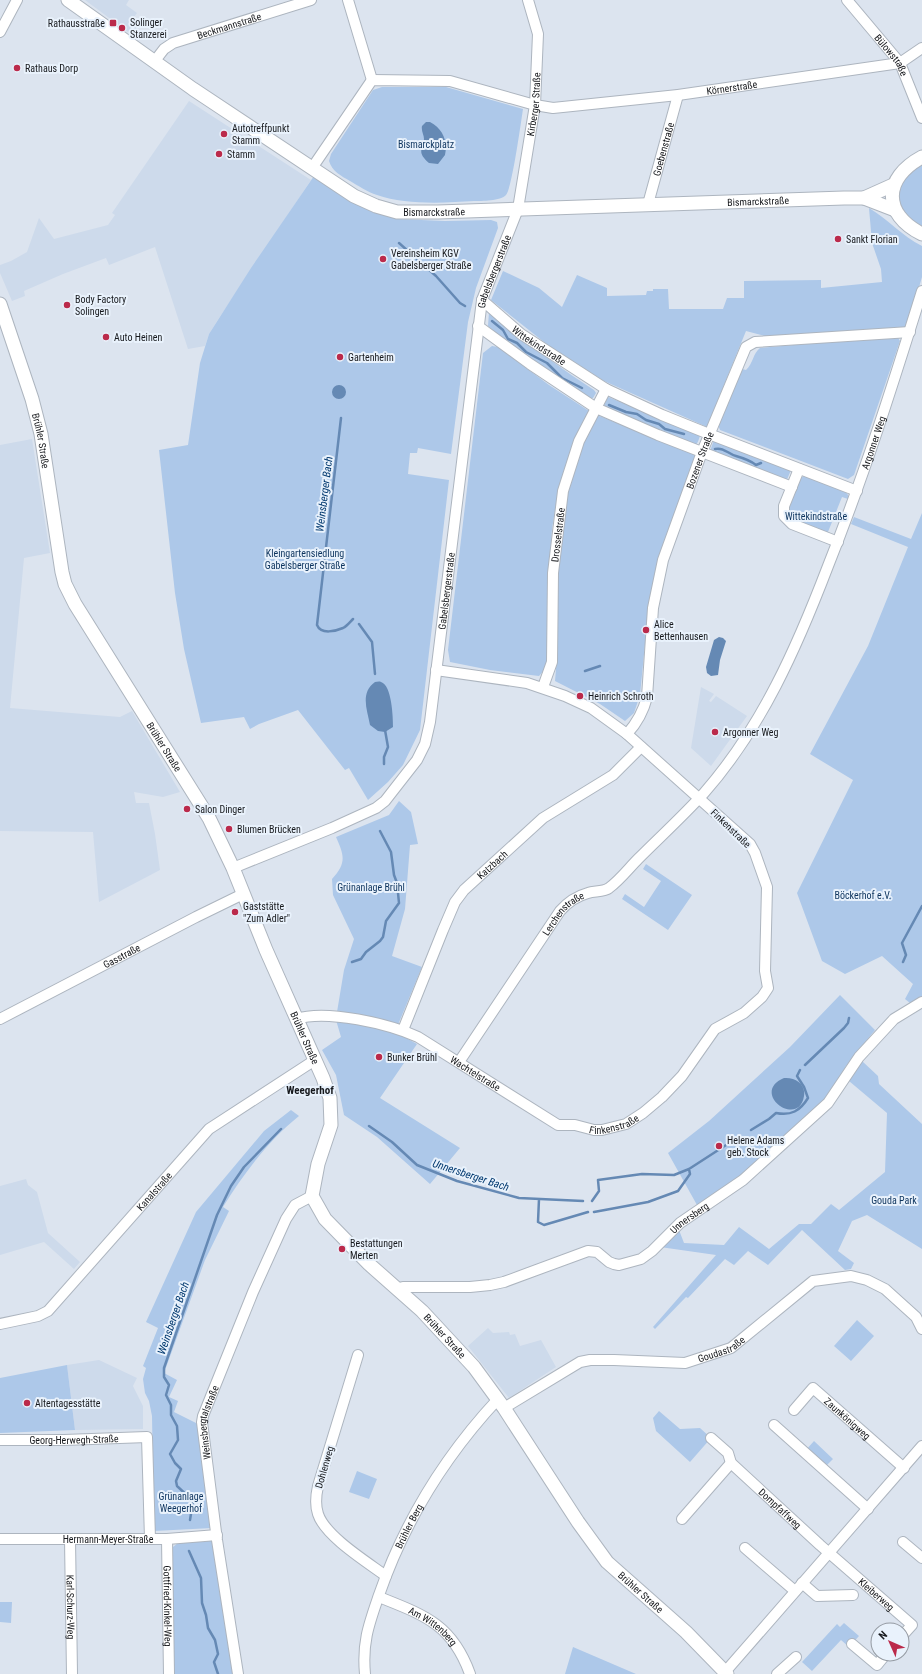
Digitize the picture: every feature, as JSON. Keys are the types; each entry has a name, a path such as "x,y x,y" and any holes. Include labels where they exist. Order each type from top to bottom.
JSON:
{"main road":[{"name":"Bismarckstraße","path":"68,0 154,62 361,200 397,212 438,212 864,198 893,186"},
{"path":"922,157 902,173 893,186 892,200 895,210 907,224 922,234"},
{"name":"Bismarckstraße","path":"864,198 895,210"},
{"name":"Brühler Straße","path":"0,305 39,423 65,584 209,818 233,868 330,1098 330,1125 318,1164 312,1196 325,1219 369,1264 422,1312 474,1367 501,1404 578,1522 607,1562 686,1632 726,1673"}],"street":[{"path":"0,32 17,0"},
{"name":"Beckmannstraße","path":"154,62 170,44 311,0"},
{"path":"348,0 372,80"},
{"name":"Kirberger Straße","path":"518,209 536,105 538,34 528,0"},
{"name":"Bülowstraße","path":"847,0 900,63 922,118"},
{"name":"Körnerstraße","path":"536,105 553,108 678,95 900,63 922,48"},
{"path":"372,80 450,81 536,105"},
{"path":"312,168 372,80"},
{"name":"Goebenstraße","path":"648,204 678,95"},
{"name":"Gabelsbergerstraße","path":"233,868 365,813 385,801 411,768 424,748 430,722 482,300 518,209"},
{"name":"Argonner Weg","path":"699,798 732,759 761,714 802,633 857,492 922,291"},
{"name":"Wittekindstraße","path":"482,300 521,334 606,389 662,415 857,492"},
{"name":"Wittekindstraße","path":"478,326 530,364 596,408 792,487"},
{"name":"Bozener Straße","path":"627,734 638,722 644,710 647,698 653,608 661,568 676,519 744,349 749,344 755,342 910,332"},
{"name":"Drosselstraße","path":"543,687 550,670 552,657 553,573 563,491 579,441 606,389"},
{"path":"799,469 784,510 786,518 792,524 838,542"},
{"name":"Finkenstraße","path":"436,670 513,680 543,687 591,708 627,734 750,844 755,853 767,887 765,971 768,984 767,991 753,1006 715,1029 690,1068 662,1097 630,1121 621,1126 602,1130 594,1130 575,1125 558,1125"},
{"name":"Katzbach","path":"403,1030 443,930 456,902 464,890 543,818 606,779 625,764 641,747"},
{"name":"Lerchenstraße","path":"459,1062 560,911 568,903 583,894 608,889 699,798"},
{"name":"Gasstraße","path":"0,1020 196,917 243,894"},
{"name":"Unnersberg","path":"396,1289 403,1287 470,1287 490,1285 504,1282 588,1251 597,1252 614,1264 619,1265 640,1259 652,1251 680,1223 742,1180 828,1103 858,1057 894,1019 922,1002"},
{"name":"Wachtelstraße","path":"296,1019 312,1015 336,1016 403,1030 418,1037 459,1062 558,1125"},
{"name":"Kanalstraße","path":"0,1324 38,1316 48,1311 209,1129 315,1060"},
{"name":"Weinsbergtalstraße","path":"238,1674 202,1429 203,1416 253,1292 286,1219 295,1205 312,1196"},
{"name":"Goudastraße","path":"501,1404 580,1362 590,1360 614,1360 685,1363 731,1348 813,1281 851,1276 867,1280 885,1289 919,1313 922,1329"},
{"name":"Dohlenweg","path":"358,1355 318,1486 316,1506 320,1520 329,1532 386,1576"},
{"name":"Zaunkönigweg","path":"794,1410 813,1388 904,1468"},
{"name":"Brühler Berg","path":"365,1674 363,1656 365,1639 386,1576 405,1531 430,1486 462,1441 501,1404"},
{"path":"774,1425 868,1509"},
{"name":"Georg-Herwegh-Straße","path":"0,1440 64,1440 148,1437 150,1539"},
{"name":"Dompfaffweg","path":"711,1438 728,1453 731,1463 829,1553"},
{"path":"726,1673 922,1446"},
{"path":"682,1518 731,1463"},
{"name":"Hermann-Meyer-Straße","path":"0,1540 150,1539 217,1535"},
{"name":"Gottfried-Kinkel-Weg","path":"167,1538 169,1674"},
{"name":"Karl-Schurz-Weg","path":"70,1539 72,1674"},
{"path":"903,1542 922,1558"},
{"path":"745,1548 799,1587 817,1596 853,1595"},
{"name":"Kleiberweg","path":"829,1553 910,1622"},
{"name":"Am Wittenberg","path":"379,1597 422,1614 432,1620 455,1643 470,1674"},
{"path":"852,1644 870,1658"},
{"path":"777,1674 796,1657"}],"shaded area":[{"path":"85,0 129,0 126,5 137,13 134,17 141,23 132,35"},
{"path":"189,101 311,180 219,318 209,334 205,346 188,349 155,247 109,265 106,258 63,274 24,291 25,296 12,301 0,273 0,265 27,252 39,218 54,239 108,225 115,215 112,213"},
{"path":"426,122 430,122 438,128 444,136 446,145 445,155 438,164 429,163 421,151 424,139 422,126"},
{"path":"336,385 342,385 346,389 346,395 342,399 336,399 332,395 332,389"},
{"path":"32,439 50,553 24,558 10,708 120,717 132,711 180,792 163,797 134,792 136,803 149,803 160,870 99,902 93,832 0,831 0,445"},
{"path":"719,637 726,641 720,660 718,675 711,676 707,673 706,667 714,640"},
{"path":"375,682 385,684 390,695 393,727 385,732 378,731 370,725 367,713 367,691"},
{"name":"Argonner Weg","path":"701,687 714,694 709,701 711,702 716,696 747,716 711,766 691,748"},
{"path":"784,1078 796,1080 803,1088 804,1096 800,1105 794,1109 786,1109 779,1105 774,1099 772,1092 775,1084"},
{"path":"26,1179 28,1185 37,1192 48,1233 80,1262 74,1269 44,1242 0,1255 0,1186"},
{"path":"488,1328 493,1333 509,1332 510,1335 515,1334 520,1346 541,1340 556,1367 509,1398 468,1346"},
{"path":"99,1360 137,1378 133,1386 143,1406 143,1429 75,1430 67,1365"}],"green space":[{"name":"Bismarckplatz","path":"382,87 446,87 523,109 511,180 506,195 496,200 486,201 438,203 412,202 377,195 337,173 330,165 329,161 331,154 373,90"},
{"path":"922,165 922,226 905,212 900,204 899,196 905,180 912,172"},
{"name":"Kleingartensiedlung Gabelsberger Straße","path":"314,176 364,207 397,219 445,221 491,220 497,222 498,228 476,288 468,322 451,454 418,448 417,453 410,453 408,474 449,480 420,730 403,765 388,782 368,800 349,768 345,770 298,710 259,724 250,729 244,717 201,723 184,649 175,593 159,450 188,445 200,363 209,334 251,268"},
{"path":"869,208 922,246 922,277 907,328 765,336 746,331 707,427 604,381 549,346 491,300 503,271 539,288 562,307 577,275 607,288 607,296 646,295 647,291 653,291 653,289 668,289 669,309 723,309 727,298 744,298 744,281 821,280 821,288 882,282 881,269 872,243"},
{"path":"489,312 540,352 594,390 596,393 593,398 588,398 518,352 488,326"},
{"path":"897,336 900,341 854,475 848,479 720,430 718,425 742,369 746,370 748,368 760,348"},
{"path":"492,346 498,347 549,385 589,411 565,467 556,504 552,529 549,571 549,653 546,668 539,676 490,670 450,662 448,650 483,353"},
{"path":"608,397 700,434 698,442 695,446 606,408 604,405"},
{"path":"597,415 696,455 662,548 648,613 640,695 634,713 625,721 600,704 555,681 557,657 558,559 565,499 577,458"},
{"path":"714,440 791,470 786,482 710,451"},
{"path":"804,476 845,491 848,495 848,499 842,497 828,532 834,535 830,536 792,519 787,513 798,480"},
{"name":"Böckerhof e.V.","path":"922,513 922,997 910,1003 905,999 913,984 882,956 845,974 822,961 797,893 853,780 810,754 868,646 908,547 851,524 854,517 911,539"},
{"name":"Grünanlage Brühl","path":"399,801 411,812 418,844 410,845 405,909 392,956 422,967 395,1032 417,1044 380,1098 460,1148 430,1184 377,1137 344,1115 336,1075 322,1050 341,1037 336,1020 337,1012 344,970 354,939 333,895 332,879 340,868 343,859 336,837 389,815"},
{"path":"646,864 692,895 668,930 622,899 625,894 644,907 661,881 643,869"},
{"path":"840,995 875,1030 846,1066 826,1099 741,1177 697,1205 668,1153 709,1121 790,1047"},
{"name":"Gouda Park","path":"862,1061 878,1076 879,1084 922,1124 922,1249 867,1215 852,1221 838,1251 854,1263 851,1269 845,1270 802,1230 768,1265 748,1251 734,1265 725,1259 688,1298 686,1297 655,1329 653,1327 716,1255 660,1247 679,1230 684,1243 724,1245 739,1227 769,1249 799,1224 811,1224 831,1204 839,1210 885,1172 887,1113 849,1081"},
{"name":"Grünanlage Weegerhof","path":"291,1110 299,1116 277,1136 257,1158 223,1207 229,1211 205,1260 164,1373 177,1380 169,1397 178,1401 174,1412 198,1424 212,1528 154,1531 152,1416 149,1401 145,1393 143,1379 146,1368 143,1366 158,1328 146,1322 196,1212 264,1131"},
{"path":"857,1320 874,1336 851,1361 834,1346"},
{"path":"67,1365 75,1430 0,1433 0,1378"},
{"path":"659,1411 680,1429 700,1428 711,1438 690,1462 656,1431 653,1418"},
{"path":"814,1441 833,1459 825,1467 806,1450"},
{"path":"357,1471 377,1479 369,1499 349,1492"},
{"name":"Grünanlage Weegerhof","path":"210,1540 213,1542 234,1674 173,1674 173,1547 178,1543"},
{"path":"0,1602 12,1602 11,1623 0,1622"},
{"path":"844,1623 859,1636 849,1647 841,1640 812,1671 802,1662 837,1624 840,1627"},
{"path":"573,1647 636,1674 565,1674"}],"waterway":[{"path":"399,243 436,276 460,303 465,306"},
{"path":"492,321 503,330 508,339 517,343 526,352 547,363 562,378 582,388"},
{"path":"609,405 626,412 637,414 646,420 659,424 665,429 684,434"},
{"name":"Weinsberger Bach","path":"341,418 317,625 322,630 333,631 344,627 353,619"},
{"path":"715,449 723,450 744,458 756,465 761,463"},
{"name":"Weinsberger Bach","path":"359,624 372,642 375,674"},
{"path":"585,671 600,666"},
{"name":"Weinsberger Bach","path":"384,764 384,757 388,747 385,730"},
{"name":"Weinsberger Bach","path":"352,962 361,959 366,952 380,941 383,937 386,921 399,903 391,852 380,831"},
{"name":"Unnersberger Bach","path":"903,962 906,955 902,943 922,906"},
{"name":"Unnersberger Bach","path":"805,1065 844,1028 848,1023 849,1018"},
{"name":"Unnersberger Bach","path":"751,1130 776,1113 786,1114 795,1112 802,1106 808,1098 804,1087 797,1076 800,1070"},
{"name":"Unnersberger Bach","path":"369,1126 392,1142 417,1165 457,1181 519,1198 583,1201"},
{"name":"Weinsberger Bach","path":"190,1520 193,1501 177,1486 176,1481 181,1469 175,1463 170,1454 178,1440 177,1426 171,1415 171,1405 166,1395 169,1385 164,1377 164,1368 217,1215 231,1186 244,1167 281,1129"},
{"name":"Unnersberger Bach","path":"592,1201 599,1191 598,1180 642,1174 674,1175 689,1169 740,1136"},
{"path":"594,1212 648,1202 678,1191 690,1174 689,1169"},
{"path":"539,1199 538,1222 544,1225 588,1212"},
{"name":"Weinsberger Bach","path":"189,1551 201,1578 202,1603 208,1628 215,1640 218,1654 214,1662 218,1674"}],"place":[{"name":"Rathausstraße","path":"113,23"},
{"name":"Solinger Stanzerei","path":"122,28"},
{"name":"Rathaus Dorp","path":"17,68"},
{"name":"Autotreffpunkt Stamm","path":"224,134"},
{"name":"Stamm","path":"219,154"},
{"name":"Sankt Florian","path":"838,239"},
{"name":"Vereinsheim KGV Gabelsberger Straße","path":"383,259"},
{"name":"Body Factory Solingen","path":"67,305"},
{"name":"Auto Heinen","path":"106,337"},
{"name":"Gartenheim","path":"340,357"},
{"name":"Alice Bettenhausen","path":"646,630"},
{"name":"Heinrich Schroth","path":"580,696"},
{"name":"Argonner Weg","path":"715,732"},
{"name":"Salon Dinger","path":"187,809"},
{"name":"Blumen Brücken","path":"229,829"},
{"name":"Gaststätte \"Zum Adler\"","path":"235,912"},
{"name":"Bunker Brühl","path":"379,1057"},
{"name":"Helene Adams geb. Stock","path":"719,1146"},
{"name":"Bestattungen Merten","path":"342,1249"},
{"name":"Altentagesstätte","path":"27,1403"}],"district":[{"name":"Weegerhof","path":"310,1090"}]}
